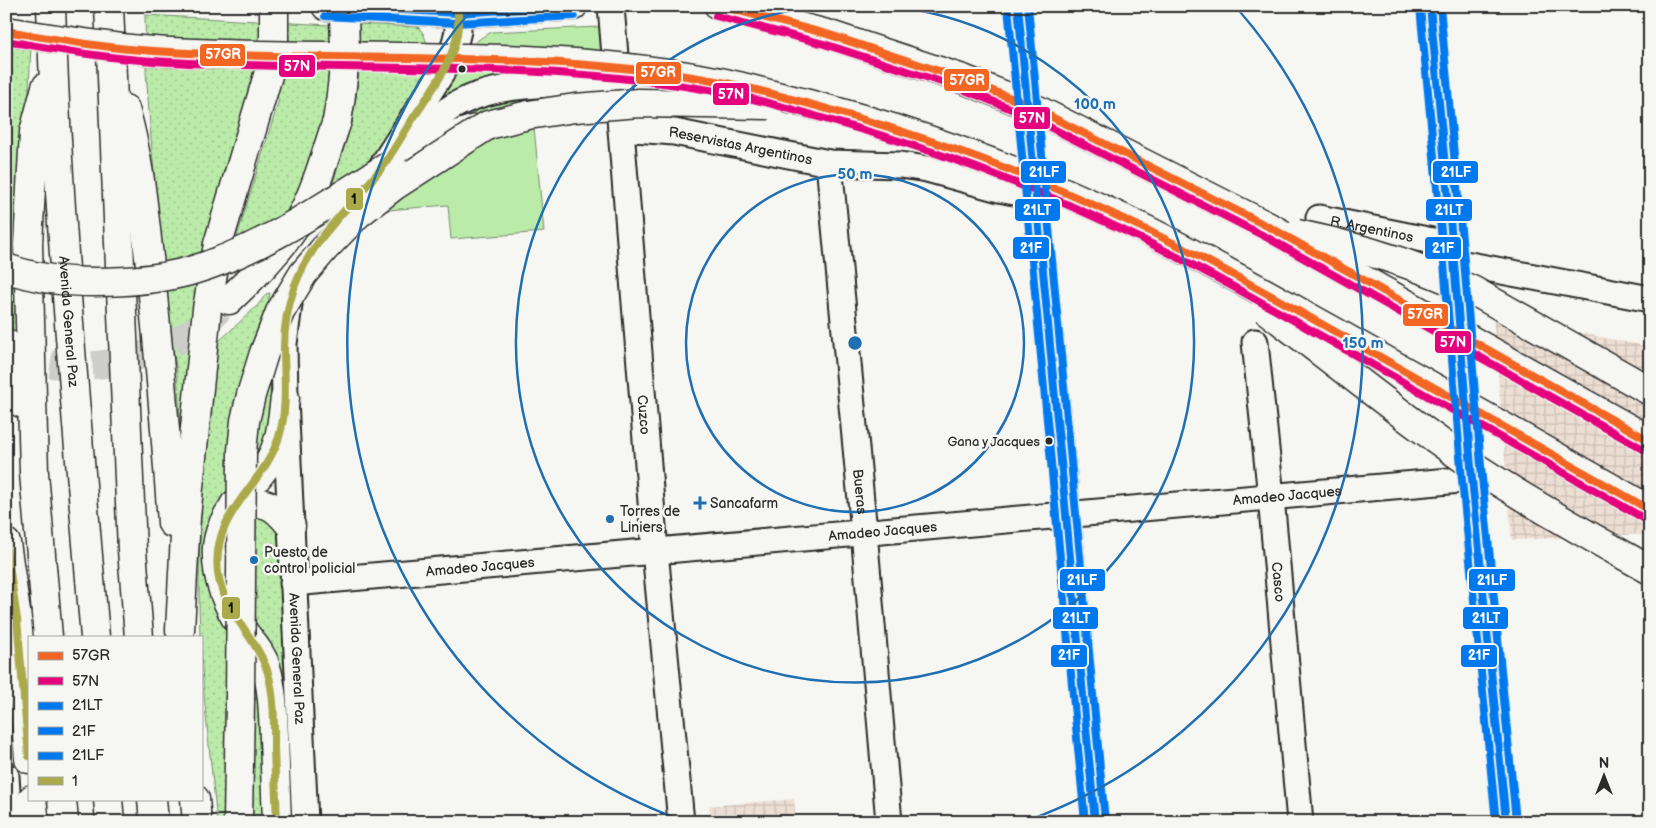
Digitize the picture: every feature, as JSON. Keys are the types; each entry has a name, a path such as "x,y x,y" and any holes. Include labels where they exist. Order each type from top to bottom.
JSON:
{"main road":[{"name":"Avenida General Paz","path":"51,6 59,52 74,399 95,636"},
{"path":"109,6 132,550 139,636"},
{"path":"180,633 186,517 207,309 218,244 274,55 274,6"},
{"path":"326,6 458,9 573,6"},
{"path":"230,300 266,264 298,222 316,183 337,121 343,90 346,60 343,6"},
{"path":"719,6 827,34 963,79"},
{"path":"783,6 848,30 1028,105 1273,229 1650,440"},
{"path":"6,31 59,52 151,50 302,56 473,57 637,68 708,79 820,106 928,140 1046,184 1130,222 1404,370 1650,510"},
{"path":"48,636 34,473 28,244 34,132 59,52"},
{"path":"111,61 132,132 141,190 162,376 180,633"},
{"path":"6,268 27,276 70,282 118,282 151,279 190,271 237,254 284,229 430,143 528,115 575,108 639,103 820,106"},
{"path":"238,822 242,451 245,421 264,353 280,312 303,274 358,214 394,186 488,125"},
{"path":"1273,229 1338,242 1447,279 1472,290 1650,391"},
{"path":"1194,255 1480,470 1558,518 1650,570"},
{"path":"6,343 17,385 34,473"},
{"path":"277,822 270,681 266,666 221,587 218,574 217,545 222,528 234,505 270,459 280,436 285,398"},
{"path":"234,505 256,502 267,504 279,510 291,526"},
{"path":"6,543 17,618 28,747"},
{"path":"32,800 35,822"},
{"path":"62,800 64,822"},
{"path":"108,800 110,822"},
{"path":"152,800 154,822"},
{"path":"195,800 197,822"}],"street":[{"name":"Cuzco","path":"611,6 655,551 682,822"},
{"path":"1018,6 1095,822"},
{"path":"1430,6 1454,260"},
{"name":"Avenida General Paz","path":"305,822 285,398 284,344 289,302 303,265 326,233 380,169 441,74 454,47 458,30 458,9"},
{"path":"380,169 446,111 467,99 493,90 617,81"},
{"name":"Reservistas Argentinos","path":"621,128 674,132 829,163 900,165 927,169 999,190 1035,196"},
{"name":"Bueras","path":"829,163 889,822"},
{"name":"R. Argentinos","path":"1319,218 1454,260 1650,299"},
{"name":"Casco","path":"1255,342 1300,822"},
{"name":"Amadeo Jacques","path":"293,583 1472,480 1506,822"},
{"path":"6,776 9,822"}],"shaded area":[{"path":"1493,315 1650,347 1650,534 1512,540"},
{"path":"794,799 796,822 711,822 709,806"}],"green space":[{"path":"145,15 330,25 330,68 320,148 284,222 237,275 231,269 238,233 279,100 252,93 181,431 177,372 166,306 151,139 146,71"},
{"path":"357,24 418,27 427,46 424,81 372,169 328,197 346,140 356,97 358,82"},
{"path":"598,27 601,29 603,46 598,60 429,108 463,54 481,38 492,32"},
{"path":"31,44 20,289 23,349 6,342 6,46"},
{"path":"531,96 544,232 451,239 448,205 387,210 380,203 450,135 464,118 494,102"},
{"path":"270,293 268,305 271,414 267,446 228,490 215,510 204,565 205,579 209,590 227,619 231,822 217,822 205,701 199,611 199,551 208,432 217,343 258,305 266,294"},
{"path":"251,510 278,526 286,680 282,682 246,616"},
{"path":"251,683 256,688 259,698 266,822 251,822"}],"tunnel":[{"path":"1455,272 1472,479"},
{"path":"10,353 40,362 60,365 81,366 122,361 161,348 180,339 200,327 220,308"}],"transit line":[{"name":"21LT","path":"331,6 458,13 569,6"},
{"name":"1","path":"277,822 274,711 270,682 263,660 226,600 218,573 218,551 222,533 230,516 271,455 279,437 285,404 284,347 288,308 302,268 321,238 389,158 438,81 446,67 456,38 457,6"},
{"name":"57GR","path":"720,6 827,34 963,79 1028,105 1273,229 1650,441"},
{"name":"21LT","path":"1018,6 1095,822"},
{"name":"21LF","path":"1028,6 1105,821"},
{"name":"21LT","path":"1430,6 1472,479 1506,822"},
{"name":"21LF","path":"1440,6 1482,478 1516,821"},
{"name":"21F","path":"1008,7 1085,822"},
{"name":"21F","path":"1420,7 1462,480 1496,822"},
{"name":"21F","path":"325,16 457,23 574,16"},
{"name":"57N","path":"716,16 824,44 960,88 1024,114 1268,238 1645,450"},
{"name":"57GR","path":"6,31 135,50 223,55 499,60 568,63 636,69 722,82 824,108 915,136 987,161 1093,205 1157,235 1427,383 1650,510"},
{"name":"57N","path":"6,41 135,60 291,66 498,70 566,74 635,80 703,89 737,95 788,108 948,157 1055,199 1153,245 1210,274 1645,519"},
{"name":"1","path":"6,545 17,619 28,745"}],"place":[{"name":"Gana y Jacques","path":"1049,441"},
{"name":"Sancafarm","path":"700,503"},
{"name":"Torres de Liniers","path":"610,519"},
{"name":"Puesto de control policial","path":"254,560"}]}
